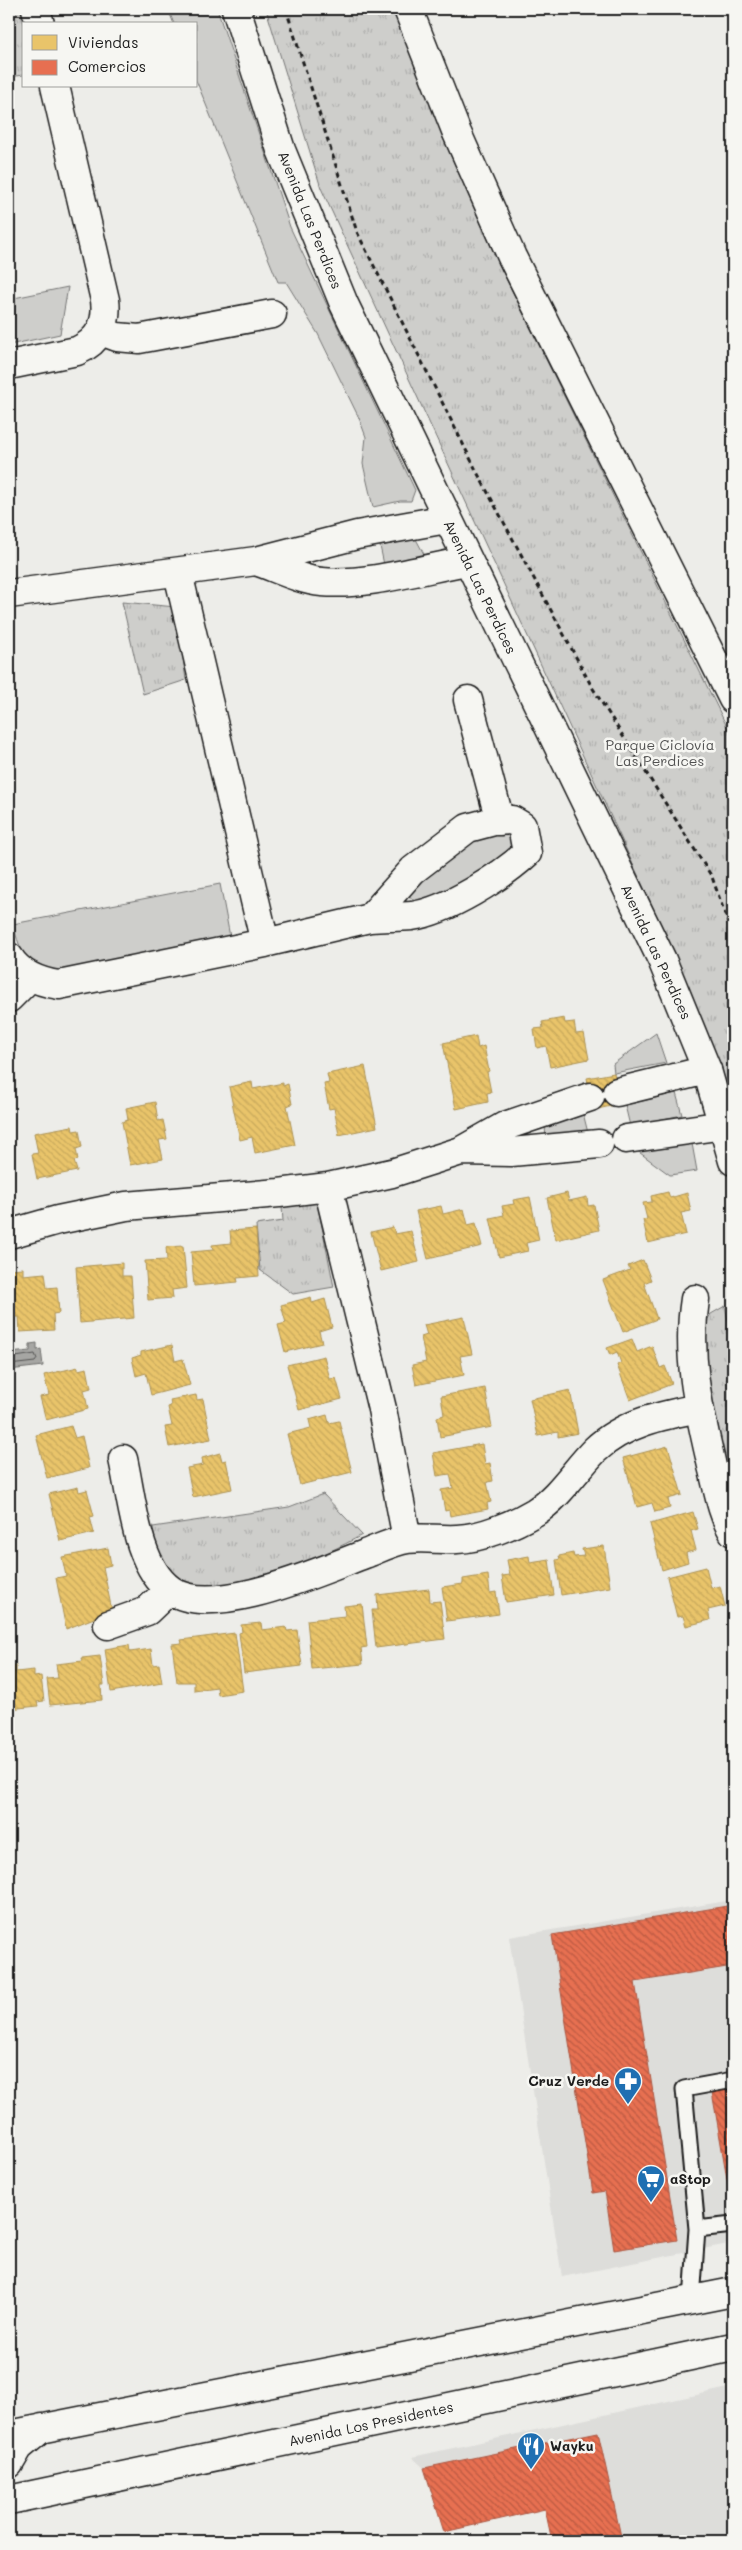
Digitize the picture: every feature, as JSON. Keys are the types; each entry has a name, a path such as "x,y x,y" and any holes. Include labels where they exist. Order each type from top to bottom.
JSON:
{"street":[{"path":"36,9 39,22"},
{"name":"Avenida Las Perdices","path":"236,9 281,150 311,228 348,312 467,561 662,960 707,1070 733,1160"},
{"path":"408,9 457,133 512,257 733,699"},
{"path":"9,365 77,351 91,344 101,331 106,311 105,300 54,88"},
{"path":"101,331 117,337 139,339 272,314"},
{"path":"9,594 178,573 256,561 357,535 448,519"},
{"path":"256,561 299,578 322,582 369,580 467,561"},
{"path":"178,573 265,943"},
{"path":"468,700 500,821"},
{"path":"9,957 19,970 30,977 44,983 59,985 265,943 370,918 414,916 455,901 517,862 527,853 522,826 512,820 468,828 413,870 370,918"},
{"path":"9,998 30,977"},
{"path":"618,1092 707,1070"},
{"path":"9,1234 58,1220 126,1206 328,1187 392,1173 461,1152 518,1121 590,1097"},
{"path":"626,1139 724,1125"},
{"path":"461,1152 511,1152 600,1144"},
{"path":"328,1187 382,1409 407,1539"},
{"path":"695,1299 691,1344 699,1408 721,1504 733,1532"},
{"path":"123,1459 141,1546 154,1575 169,1590 190,1598 209,1600 243,1596 313,1574 407,1539 459,1539 517,1521 536,1511 556,1494 596,1449 615,1436 656,1417 699,1408"},
{"path":"108,1625 147,1611 169,1590"},
{"path":"9,2435 733,2292"},
{"name":"Avenida Los Presidentes","path":"9,2500 733,2347"},
{"path":"9,2464 19,2447 43,2427"},
{"path":"9,2478 23,2492 35,2496"}],"lane":[{"path":"692,2300 697,2229 684,2089 733,2080"},
{"path":"697,2229 733,2226"}],"path":[{"path":"286,9 357,232 478,474 592,687 712,877 733,937"}],"shaded area":[{"path":"733,1900 733,2243 562,2277 509,1937"},
{"path":"733,2387 733,2541 552,2541 545,2509 444,2532 424,2468 412,2457"}],"green space":[{"path":"9,9 22,9 25,22 22,22 22,75 9,77"},
{"path":"168,9 217,9 290,227 415,490 411,501 400,501 373,507 363,464 366,437 359,418 318,334 286,282 278,282 198,85 198,22 173,22"},
{"name":"Parque Ciclovía Las Perdices","path":"266,9 403,9 443,138 499,264 733,739 733,1098 679,964 321,188"},
{"path":"68,287 60,334 9,345 9,299"},
{"path":"416,539 426,558 386,574 380,546"},
{"path":"122,602 176,607 186,680 143,694"},
{"path":"499,826 513,835 516,850 465,885 416,903 406,892 442,853"},
{"path":"220,884 230,937 63,970 52,970 42,967 28,959 19,944 13,924"},
{"path":"656,1033 666,1063 614,1073 613,1064"},
{"path":"676,1093 682,1115 630,1126 625,1105"},
{"path":"583,1113 589,1137 546,1139 545,1126"},
{"path":"691,1138 697,1171 670,1175 636,1150"},
{"path":"317,1202 334,1287 293,1294 260,1270 256,1225 283,1221 282,1207"},
{"path":"725,1306 733,1344 733,1512 709,1412 701,1330 711,1314"},
{"path":"323,1494 362,1535 304,1563 257,1579 213,1587 186,1582 171,1571 165,1563 160,1555 154,1536 153,1527 289,1507"}],"water":[{"path":"37,1343 37,1350 41,1349 43,1366 9,1370 9,1353 30,1351 30,1344"}],"building: Viviendas":[{"path":"564,1018 565,1023 574,1022 576,1034 584,1033 589,1059 550,1067 546,1046 537,1048 534,1029 543,1028 542,1022"},
{"path":"476,1036 478,1048 484,1046 491,1092 487,1093 488,1102 456,1109 443,1043"},
{"path":"365,1066 377,1127 339,1135 334,1108 329,1109 324,1084 329,1083 327,1074"},
{"path":"614,1073 620,1104 593,1110 587,1078"},
{"path":"252,1082 253,1089 283,1083 283,1086 288,1084 292,1104 287,1106 295,1145 255,1153 252,1137 240,1140 229,1087"},
{"path":"155,1102 158,1121 163,1120 167,1139 159,1140 163,1159 130,1165 122,1122 128,1120 126,1108"},
{"path":"72,1126 73,1131 79,1130 82,1147 76,1149 78,1160 74,1161 77,1171 37,1179 32,1154 38,1153 34,1133"},
{"path":"668,1192 670,1198 687,1193 691,1211 681,1213 686,1234 648,1243 643,1220 647,1219 643,1203 652,1202 651,1196"},
{"path":"567,1193 569,1201 587,1197 588,1206 594,1205 599,1230 556,1240 547,1198"},
{"path":"530,1197 539,1240 526,1243 528,1251 499,1257 490,1218 504,1215 502,1206 514,1204 513,1200"},
{"path":"441,1206 443,1214 464,1209 468,1225 476,1223 482,1246 428,1259 416,1211"},
{"path":"393,1227 395,1234 411,1231 419,1262 381,1271 371,1232"},
{"path":"256,1229 259,1276 237,1278 238,1282 194,1286 191,1252 213,1250 212,1245 231,1243 230,1231"},
{"path":"183,1246 187,1288 172,1290 173,1298 148,1300 145,1261 167,1260 166,1247"},
{"path":"643,1260 651,1280 644,1283 657,1319 623,1332 603,1280 630,1270 628,1266"},
{"path":"122,1263 122,1276 131,1276 134,1318 80,1323 76,1267"},
{"path":"23,1268 23,1275 45,1273 47,1288 57,1287 59,1313 53,1314 54,1330 20,1332 19,1317 11,1317 9,1269"},
{"path":"311,1297 312,1303 325,1299 332,1327 319,1331 322,1343 285,1352 278,1325 286,1323 281,1305"},
{"path":"464,1317 472,1354 460,1356 464,1375 416,1385 412,1365 426,1362 421,1337 427,1335 424,1325"},
{"path":"632,1339 637,1352 652,1346 660,1368 665,1366 672,1384 630,1400 617,1365 621,1363 617,1352 610,1355 607,1348"},
{"path":"172,1345 175,1361 183,1359 190,1385 151,1395 146,1373 136,1376 132,1358 141,1355 141,1352"},
{"path":"324,1356 330,1379 336,1378 342,1399 299,1410 287,1365"},
{"path":"78,1367 78,1370 87,1368 91,1388 84,1390 88,1409 46,1420 40,1397 49,1395 44,1375"},
{"path":"485,1388 492,1427 440,1437 437,1417 444,1415 441,1396"},
{"path":"570,1390 578,1433 558,1437 558,1432 538,1436 530,1399"},
{"path":"196,1395 197,1400 203,1399 211,1439 169,1447 165,1427 172,1426 168,1407 171,1406 170,1400"},
{"path":"327,1415 329,1423 339,1421 352,1472 300,1485 287,1434 311,1428 309,1420"},
{"path":"71,1426 75,1438 82,1436 89,1468 47,1478 36,1435"},
{"path":"482,1444 485,1464 490,1463 493,1481 487,1482 491,1502 487,1503 488,1509 450,1516 449,1510 445,1511 441,1490 453,1488 450,1474 437,1476 433,1453"},
{"path":"668,1446 682,1495 668,1499 670,1508 655,1512 652,1503 637,1507 623,1458"},
{"path":"220,1453 222,1461 226,1460 232,1489 193,1497 187,1468 203,1465 202,1458"},
{"path":"78,1487 79,1492 87,1490 94,1516 90,1517 94,1533 60,1541 49,1494"},
{"path":"693,1512 698,1529 691,1531 696,1550 686,1553 688,1562 662,1570 650,1524"},
{"path":"604,1546 610,1587 561,1595 556,1560 560,1559 559,1556 573,1553 574,1557 584,1556 582,1549"},
{"path":"108,1548 111,1565 103,1567 112,1611 66,1629 56,1578 66,1576 62,1557"},
{"path":"529,1556 530,1563 549,1560 554,1595 506,1602 502,1576 510,1575 507,1560"},
{"path":"706,1567 711,1588 720,1586 725,1606 708,1610 710,1620 686,1626 683,1616 677,1617 667,1577"},
{"path":"488,1575 490,1593 496,1592 499,1614 447,1621 442,1587 463,1584 463,1579"},
{"path":"429,1589 430,1602 440,1601 445,1639 376,1648 372,1610 378,1610 377,1595"},
{"path":"362,1604 367,1647 361,1648 363,1664 312,1669 307,1620 345,1616 344,1606"},
{"path":"261,1623 262,1630 286,1627 287,1631 297,1630 302,1666 244,1673 239,1633 242,1632 241,1625"},
{"path":"235,1633 243,1691 218,1695 217,1687 194,1690 194,1682 177,1682 172,1644 182,1643 181,1640"},
{"path":"129,1645 130,1652 151,1649 153,1665 159,1664 162,1683 111,1692 105,1649"},
{"path":"100,1656 104,1685 101,1685 102,1700 50,1705 47,1679 58,1678 56,1664 83,1661 82,1658"},
{"path":"16,1665 16,1672 34,1670 34,1677 41,1676 44,1701 37,1702 38,1706 9,1709 9,1666"}],"building: Comercios":[{"path":"733,1905 733,1966 635,1982 677,2240 614,2250 605,2191 593,2193 552,1935"},
{"path":"733,2088 733,2213 712,2092"},
{"path":"598,2432 622,2541 552,2541 545,2509 444,2532 424,2468"}],"place":[{"name":"Cruz Verde","path":"628,2105"},
{"name":"aStop","path":"651,2203"},
{"name":"Wayku","path":"531,2470"}]}
